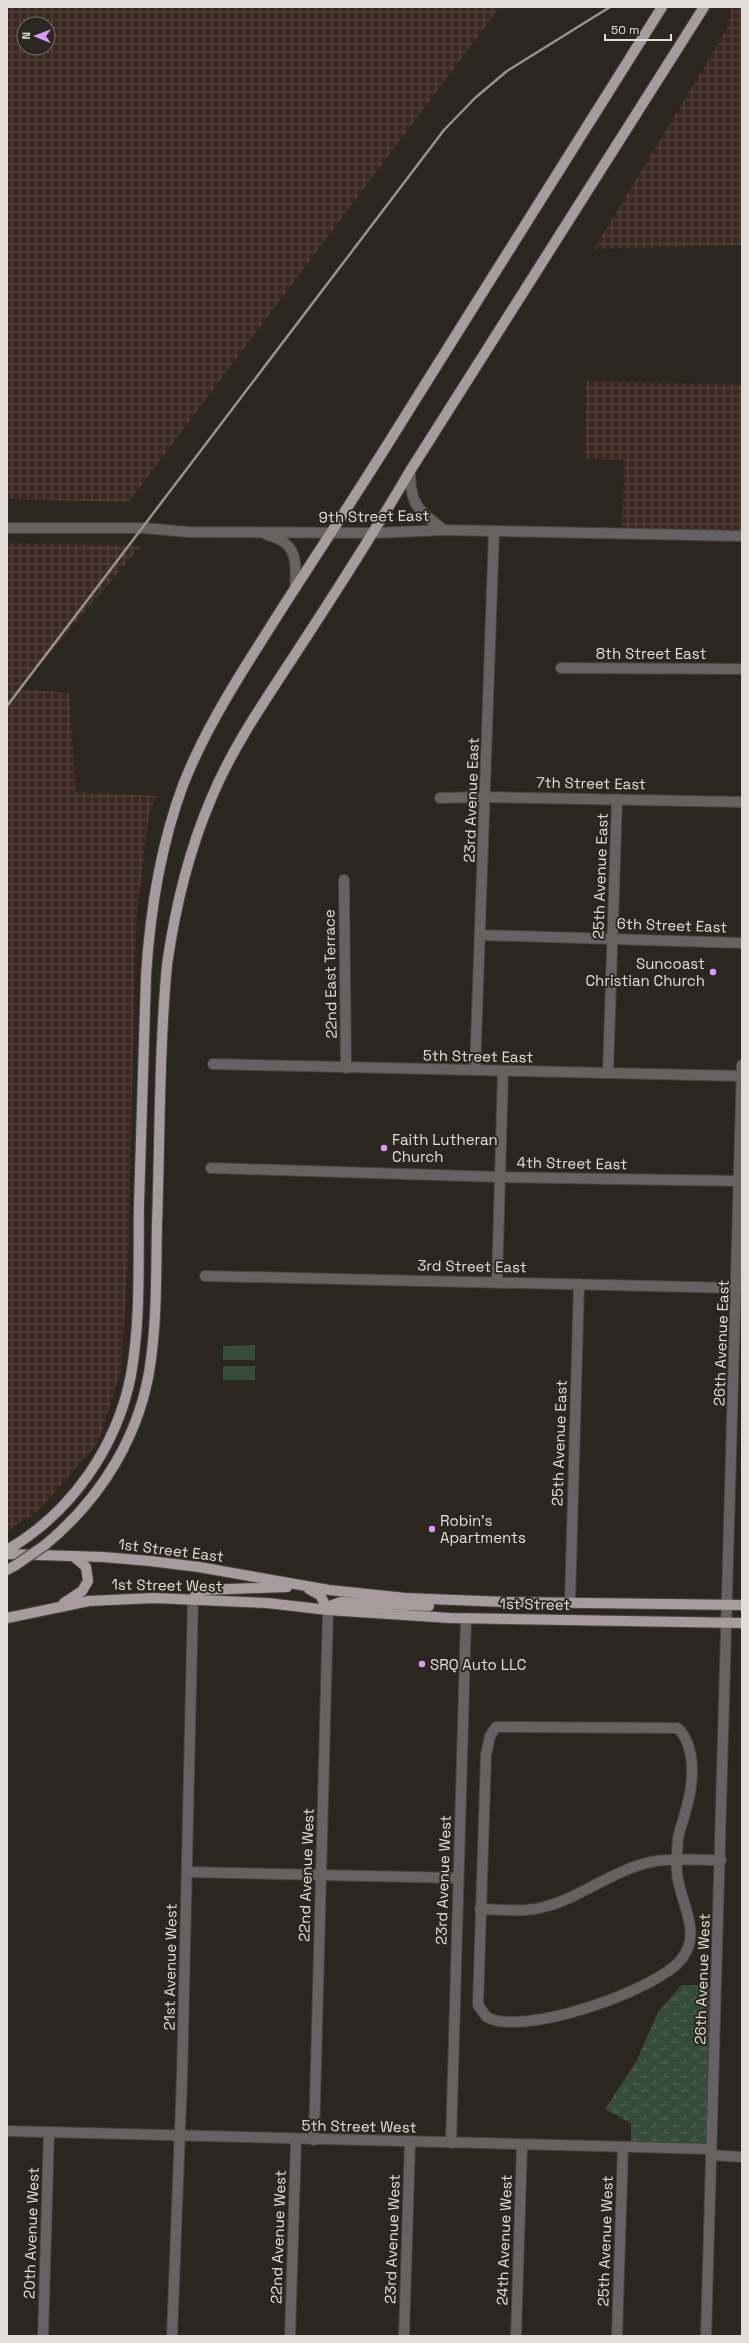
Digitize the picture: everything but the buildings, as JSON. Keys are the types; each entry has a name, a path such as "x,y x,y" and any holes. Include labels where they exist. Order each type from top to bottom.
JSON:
{"main road":[{"path":"7,1550 49,1520 81,1485 106,1446 124,1404 131,1374 136,1335 147,970 150,921 157,877 171,820 194,758 231,690 295,588 333,531 662,7"},
{"path":"11,1567 45,1545 79,1514 110,1473 136,1422 147,1384 154,1329 165,988 174,920 193,847 212,798 241,739 374,532 410,471 704,7"},
{"name":"1st Street East","path":"7,1554 133,1559 182,1564 330,1590"},
{"path":"61,1606 82,1591 88,1581 86,1567 73,1556"},
{"path":"193,1600 196,1594 203,1590 282,1588 301,1586 320,1595 328,1610 332,1605 341,1602 470,1608 505,1602"},
{"name":"1st Street","path":"330,1590 405,1598 505,1602 742,1605"},
{"name":"1st Street West","path":"7,1618 61,1606 121,1598 267,1603 328,1610"},
{"name":"1st Street","path":"328,1610 466,1618 742,1623"}],"street":[{"path":"410,471 410,490 413,501 420,512 444,530"},
{"name":"9th Street East","path":"7,528 144,528 182,532 374,532 444,530 742,536"},
{"name":"23rd Avenue East","path":"475,1070 486,797 494,531"},
{"path":"251,532 278,538 290,547 295,556 295,588"},
{"name":"8th Street East","path":"561,668 742,669"},
{"name":"7th Street East","path":"440,798 486,797 742,802"},
{"name":"25th Avenue East","path":"608,1073 617,799"},
{"name":"22nd East Terrace","path":"344,880 346,1068"},
{"name":"6th Street East","path":"480,935 742,943"},
{"name":"5th Street East","path":"213,1064 742,1076"},
{"name":"26th Avenue East","path":"728,1623 739,1341 737,1288 741,1207 742,1065"},
{"path":"497,1282 503,1071"},
{"name":"4th Street East","path":"211,1168 499,1177 740,1181"},
{"name":"3rd Street East","path":"205,1276 737,1288"},
{"name":"25th Avenue East","path":"570,1602 579,1284"},
{"name":"21st Avenue West","path":"172,2336 187,1872 193,1600"},
{"name":"22nd Avenue West","path":"314,2140 328,1610"},
{"name":"23rd Avenue West","path":"451,2143 466,1618"},
{"name":"26th Avenue West","path":"706,2336 728,1623"},
{"path":"496,1727 677,1728 683,1731 690,1750 693,1771 688,1803 678,1836 677,1860 677,1873 690,1927 688,1948 683,1958 659,1976 619,1998 542,2020 497,2020 487,2016 478,2005 486,1755 490,1736 496,1727"},
{"path":"480,1909 526,1911 543,1908 562,1901 610,1876 657,1861 721,1860"},
{"path":"187,1872 458,1878"},
{"name":"5th Street West","path":"7,2131 296,2140 624,2147 711,2152 742,2157"},
{"name":"20th Avenue West","path":"43,2336 49,2132"},
{"name":"22nd Avenue West","path":"290,2336 296,2140"},
{"name":"23rd Avenue West","path":"404,2336 410,2142"},
{"name":"24th Avenue West","path":"516,2336 522,2145"},
{"name":"25th Avenue West","path":"618,2336 624,2147"}],"shaded area":[{"path":"7,7 500,7 129,502 7,499"},
{"path":"732,7 742,7 742,245 594,249 720,41 727,28"},
{"path":"586,381 742,385 742,531 621,529 625,460 585,459"},
{"path":"7,543 141,546 19,689 69,693 76,792 157,796 149,813 136,921 128,1260 121,1370 98,1443 36,1513 7,1531"}],"green space":[{"path":"255,1345 255,1360 223,1360 223,1346"},
{"path":"223,1366 255,1366 255,1380 223,1380"},
{"path":"682,1985 711,1986 706,2144 631,2143 631,2123 605,2109 636,2062 658,2012"}],"railway":[{"path":"7,706 444,130 475,98 507,71 610,7"}],"place":[{"name":"Suncoast Christian Church","path":"713,972"},
{"name":"Faith Lutheran Church","path":"384,1148"},
{"name":"Robin's Apartments","path":"432,1529"},
{"name":"SRQ Auto LLC","path":"422,1664"}]}
